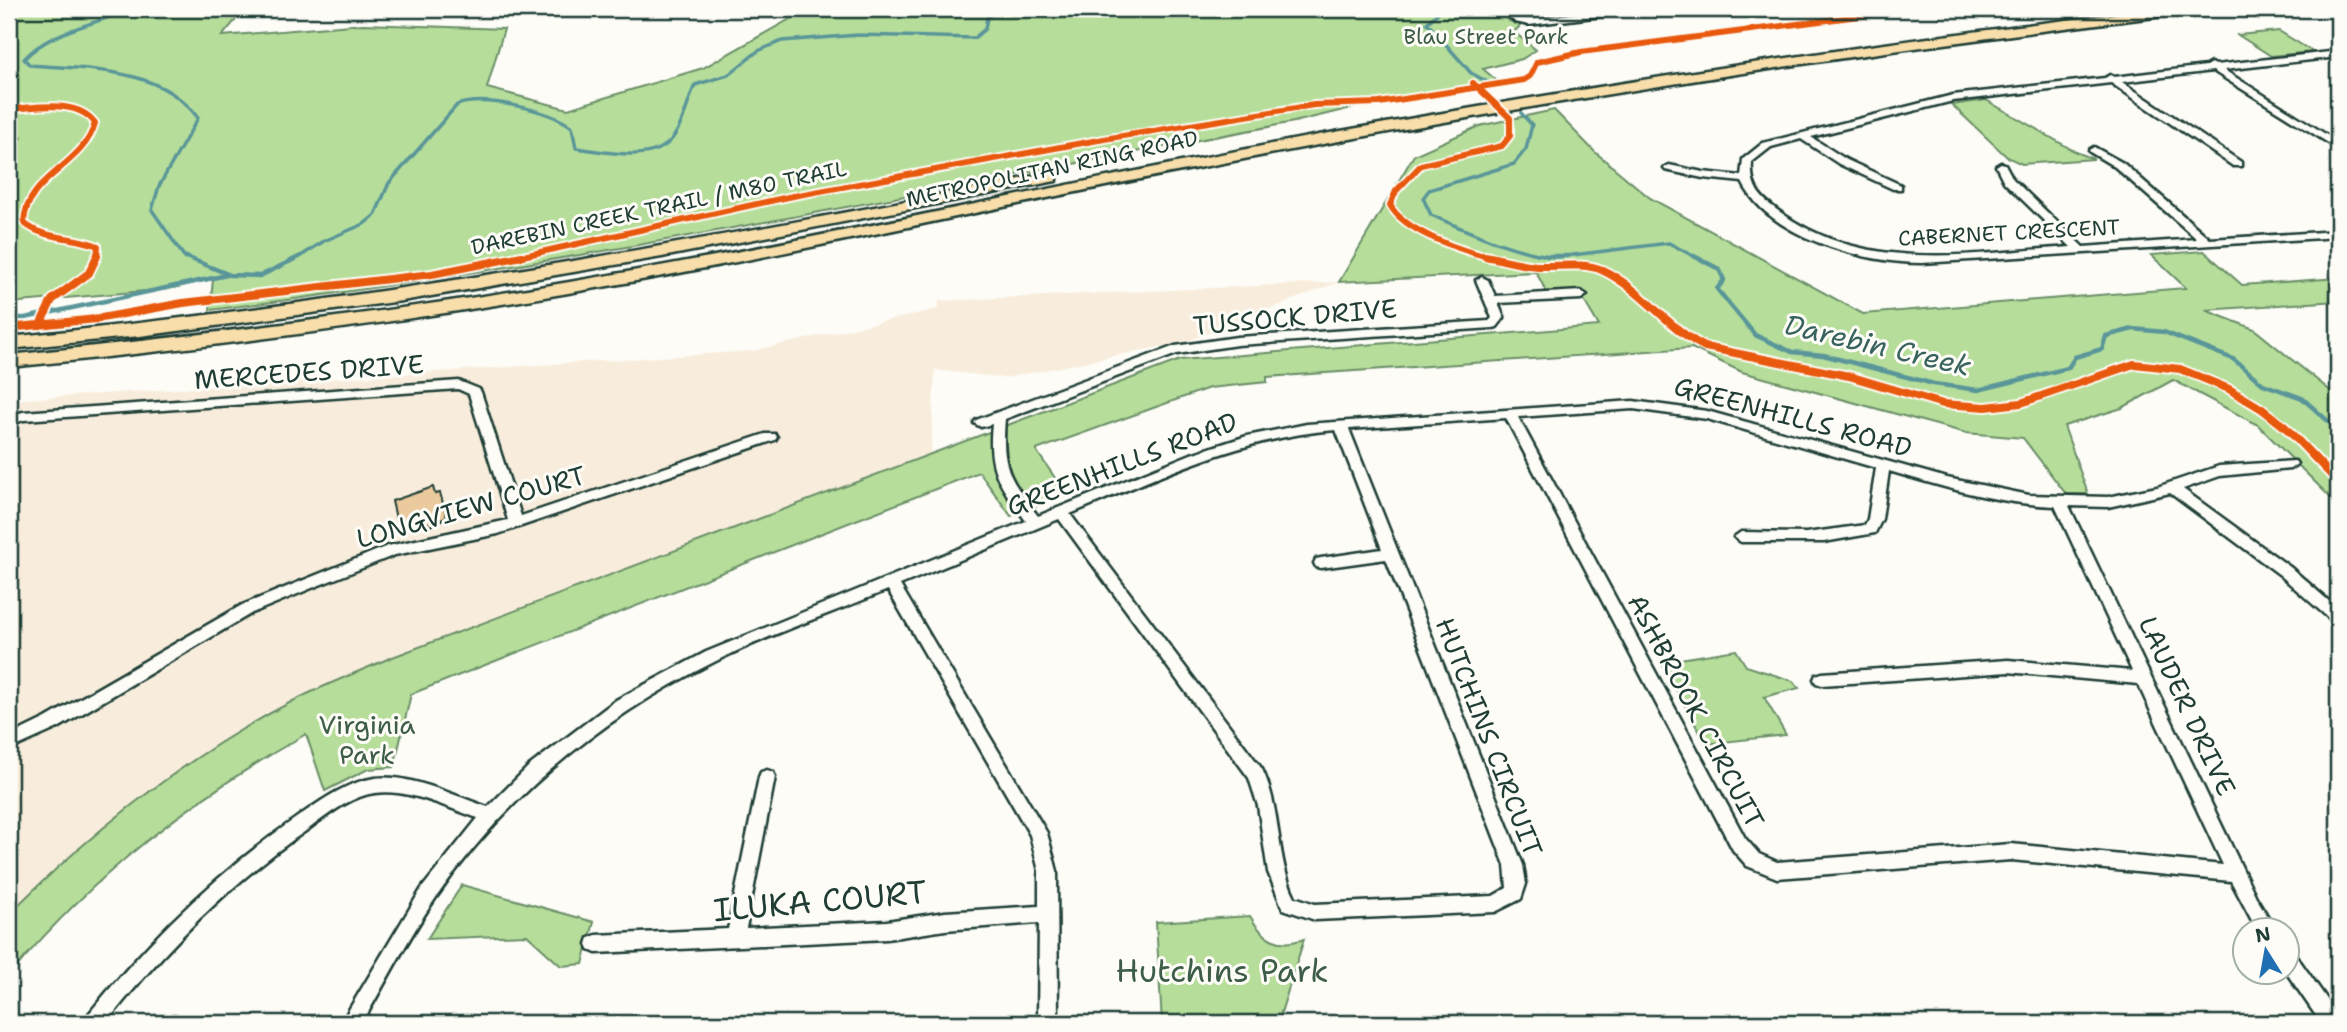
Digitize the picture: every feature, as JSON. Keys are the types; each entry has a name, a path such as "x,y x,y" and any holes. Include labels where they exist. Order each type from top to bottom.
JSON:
{"highway":[{"name":"METROPOLITAN RING ROAD","path":"9,343 218,321 532,276 1466,99 1732,56 2085,9"},
{"name":"METROPOLITAN RING ROAD","path":"9,361 331,325 513,298 1546,99 1798,59 2189,9"}],"street":[{"path":"1506,9 1518,20 1535,21 1633,9"},
{"path":"1669,168 1695,174 1744,179 1747,161 1758,149 1801,135 1939,100 2211,66 2338,54"},
{"path":"2325,55 2338,63"},
{"path":"2211,66 2338,146"},
{"path":"2110,78 2236,164"},
{"path":"1801,135 1843,162 1897,187"},
{"path":"2094,150 2119,165 2207,242"},
{"path":"2001,166 2008,180 2080,250"},
{"name":"CABERNET CRESCENT","path":"1744,179 1754,197 1772,212 1817,236 1865,254 1922,260 2338,234"},
{"path":"1482,280 1491,300 1581,295"},
{"name":"TUSSOCK DRIVE","path":"981,423 1175,350 1237,341 1493,324 1498,318 1491,300"},
{"name":"MERCEDES DRIVE","path":"9,421 23,416 459,385 475,392 516,523"},
{"name":"GREENHILLS ROAD","path":"351,1023 428,894 491,815 535,771 585,731 665,679 711,656 1217,449 1273,433 1340,424 1625,405 1676,409 1738,422 1982,492 2060,502 2120,500 2172,488 2219,471 2290,464"},
{"name":"ASHBROOK CIRCUIT","path":"1509,412 1739,844 1753,860 1777,870 2034,852 2237,874"},
{"path":"999,416 996,462 1002,476 1035,523"},
{"name":"HUTCHINS CIRCUIT","path":"1061,512 1256,774 1268,806 1283,894 1294,907 1315,912 1495,904 1515,893 1517,884 1514,865 1340,424"},
{"name":"LONGVIEW COURT","path":"9,743 52,723 247,609 393,550 516,523 770,437"},
{"path":"1741,537 1788,538 1854,533 1870,529 1875,519 1883,465"},
{"path":"2172,488 2285,571 2338,618"},
{"name":"LAUDER DRIVE","path":"2060,502 2260,916"},
{"path":"1321,563 1391,553"},
{"path":"891,582 1038,833 1048,871 1048,1023"},
{"path":"1822,679 2008,666 2144,678"},
{"path":"735,939 767,777"},
{"path":"94,1023 157,947 200,904 263,851 338,800 366,788 388,785 491,815"},
{"name":"ILUKA COURT","path":"596,944 887,930 945,920 1049,914"},
{"path":"2302,981 2332,1023"}],"shaded area":[{"path":"1339,282 1188,341 1005,378 935,370 931,453 390,658 293,701 141,797 47,876 9,914 9,400 752,351 938,309 939,301"}],"green space":[{"name":"Blau Street Park","path":"9,9 245,9 222,36 363,24 504,29 487,88 568,109 703,68 808,9 1498,9 1509,21 1521,25 1514,32 1536,50 1522,59 1483,69 1501,84 1377,102 1294,122 618,248 346,292 210,310 213,279 168,289 9,303 9,153 22,137 9,138"},
{"path":"2279,31 2313,52 2271,56 2238,35"},
{"path":"1986,100 2076,152 2094,159 2022,164 2007,157 1952,105"},
{"name":"Virginia Park","path":"1554,110 1595,152 1650,198 1863,314 2186,288 2151,255 2204,251 2242,285 2338,278 2338,301 2205,310 2254,329 2338,397 2338,505 2258,425 2173,380 2122,408 2064,426 2088,494 2066,494 2023,438 1966,433 1742,372 1692,348 1267,377 1267,382 1209,388 1036,450 1066,494 1011,516 979,472 411,694 394,767 368,769 325,791 306,734 223,785 146,842 75,905 9,976 9,914 108,824 179,770 254,722 305,695 390,658 1180,360 1599,326 1579,292 1547,293 1536,272 1339,282 1414,155 1479,126"},
{"path":"1736,650 1746,666 1793,681 1799,688 1764,697 1786,735 1706,744 1661,662"},
{"path":"462,885 594,922 583,964 561,966 527,935 427,939"},
{"name":"Hutchins Park","path":"1250,916 1260,931 1272,940 1295,942 1304,939 1280,1023 1162,1023 1156,922"}],"building":[{"path":"433,487 435,494 440,493 447,517 428,527 428,523 399,532 392,501"}],"waterway":[{"name":"Darebin Creek","path":"130,9 47,41 24,59 30,65 99,70 143,80 164,88 182,101 198,118 159,186 152,210 185,258"},
{"name":"Darebin Creek","path":"298,258 324,241 364,224 375,215 389,183 457,105 469,102 500,103 533,110 572,127 576,148 623,154 647,153 672,139 695,85 728,75 758,51 782,41 858,35 974,38 985,29 987,18 997,9"},
{"name":"Darebin Creek","path":"1442,9 1427,23 1471,73 1495,86"},
{"name":"Darebin Creek","path":"1521,113 1532,125 1526,149 1514,164 1429,190 1423,198 1431,215 1492,241 1551,256"},
{"name":"Darebin Creek","path":"1565,256 1669,243 1697,258"},
{"name":"Darebin Creek","path":"184,256 230,275 260,276 301,256"},
{"name":"Darebin Creek","path":"1547,256 1551,256"},
{"name":"Darebin Creek","path":"1551,256 1565,256"},
{"name":"Darebin Creek","path":"1551,256 1565,256"},
{"name":"Darebin Creek","path":"1694,256 1719,269 1724,280 1717,289 1755,335 1792,352 1823,355 1934,384 1978,390 2068,368 2075,357 2102,349 2106,336 2133,329 2164,332 2233,359 2263,384 2302,398 2338,430"},
{"path":"9,318 25,318 227,275"}],"cycle path":[{"name":"DAREBIN CREEK TRAIL / M80 TRAIL","path":"9,328 96,319 183,303 432,274 586,243 793,196 1104,139 1314,105 1379,103 1524,80 1530,76 1537,62 1581,52 1913,9"},
{"path":"1473,83 1510,118 1510,136 1502,146 1421,165 1396,191 1390,205 1394,213 1429,236 1476,254 1536,266 1590,266 1604,271 1656,308 1689,339 1705,347 1803,369 1849,376 1943,404 1986,407 2021,403 2134,364 2180,369 2229,389 2262,409 2285,427 2338,482"},
{"path":"9,109 69,108 88,114 95,123 92,135 82,148 33,193 26,207 24,223 33,230 98,246 94,267 52,300 40,325"}]}
